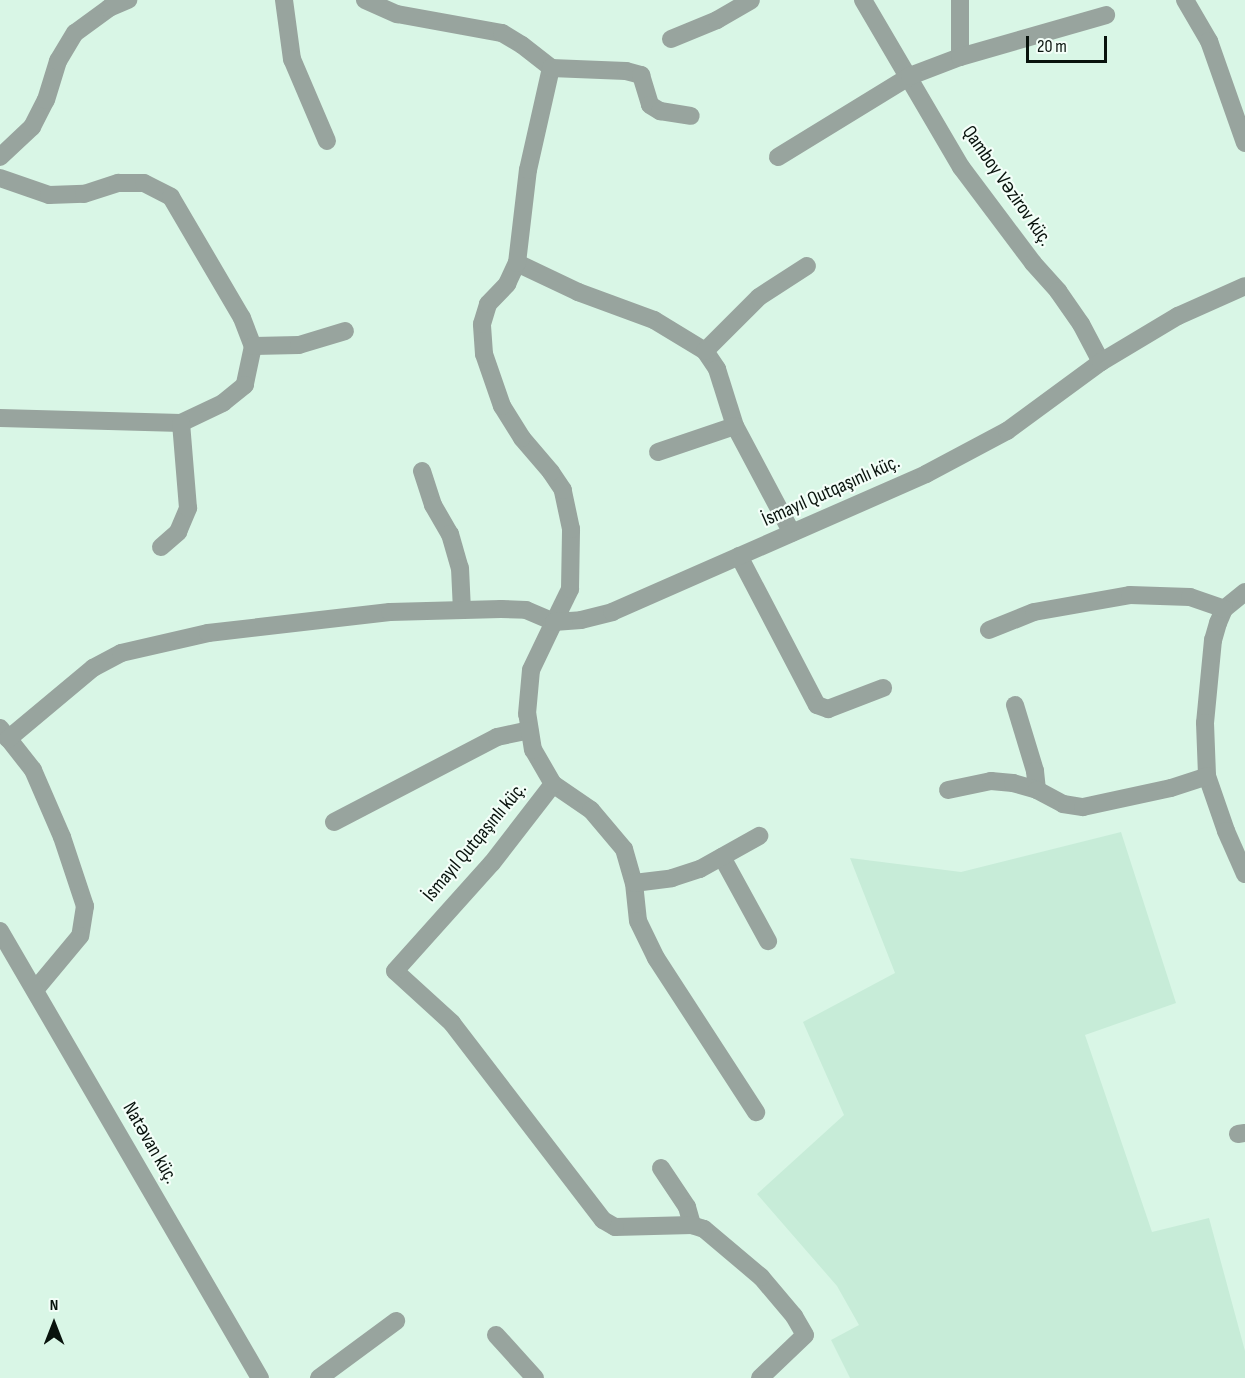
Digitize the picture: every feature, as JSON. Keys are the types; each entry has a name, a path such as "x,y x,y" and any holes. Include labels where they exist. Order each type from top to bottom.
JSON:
{"street":[{"path":"0,157 32,126 46,100 58,61 75,33 109,8 128,0"},
{"path":"284,0 292,59 327,141"},
{"path":"365,0 397,14 502,33 522,45 550,68 626,71 641,75 650,105 660,111 691,116"},
{"path":"671,39 717,20 751,0"},
{"name":"Qamboy Vəzirov küç.","path":"863,0 910,76 961,167 1033,263 1058,291 1081,324 1101,362"},
{"path":"960,0 960,57"},
{"path":"1185,0 1209,41 1245,144"},
{"path":"778,157 910,76 960,57 1106,15"},
{"path":"35,990 80,936 85,906 62,837 33,770 4,734 93,668 121,653 208,633 390,612 526,610 554,622 570,589 571,529 563,490 551,471 522,438 502,406 484,354 482,324 488,304 507,284 517,263 528,170 550,68"},
{"path":"0,178 49,195 84,194 118,183 144,183 171,197 242,318 254,346 245,385 223,403 181,423 0,418"},
{"path":"517,263 578,292 654,320 705,351 717,369 735,426 792,533"},
{"path":"705,351 759,297 807,266"},
{"name":"İsmayıl Qutqaşınlı küç.","path":"692,1225 615,1227 603,1220 452,1023 395,971 492,863 553,784 533,750 527,714 531,670 554,622 581,620 612,612 926,474 1007,431 1101,362 1178,316 1245,286"},
{"path":"254,346 299,345 345,331"},
{"path":"161,547 178,532 188,508 181,423"},
{"path":"658,452 735,426"},
{"path":"422,471 433,505 450,534 457,556 462,610"},
{"path":"739,556 817,705 828,709 883,688"},
{"path":"1245,592 1224,609 1213,640 1207,693 1207,776 1226,831 1245,874"},
{"path":"989,630 1034,612 1130,595 1190,597 1224,609"},
{"path":"1015,705 1035,771 1037,790"},
{"path":"334,822 497,737 529,730"},
{"path":"948,790 991,781 1013,783 1037,790 1063,804 1083,807 1171,788 1207,776"},
{"path":"553,784 591,810 624,849 634,883 638,921 656,958 756,1112"},
{"path":"634,883 672,878 700,869 759,836"},
{"path":"722,857 768,941"},
{"name":"Natəvan küç.","path":"0,931 260,1378"},
{"path":"661,1168 687,1207 692,1225 715,1236 761,1277 794,1316 805,1335 760,1378"},
{"path":"319,1378 396,1321"},
{"path":"496,1335 535,1378"}],"shaded area":[{"path":"1121,832 1176,1003 1085,1035 1152,1232 1209,1218 1245,1351 1245,1378 850,1378 831,1340 859,1325 837,1286 757,1194 844,1115 803,1022 895,973 850,858 961,872"}]}
